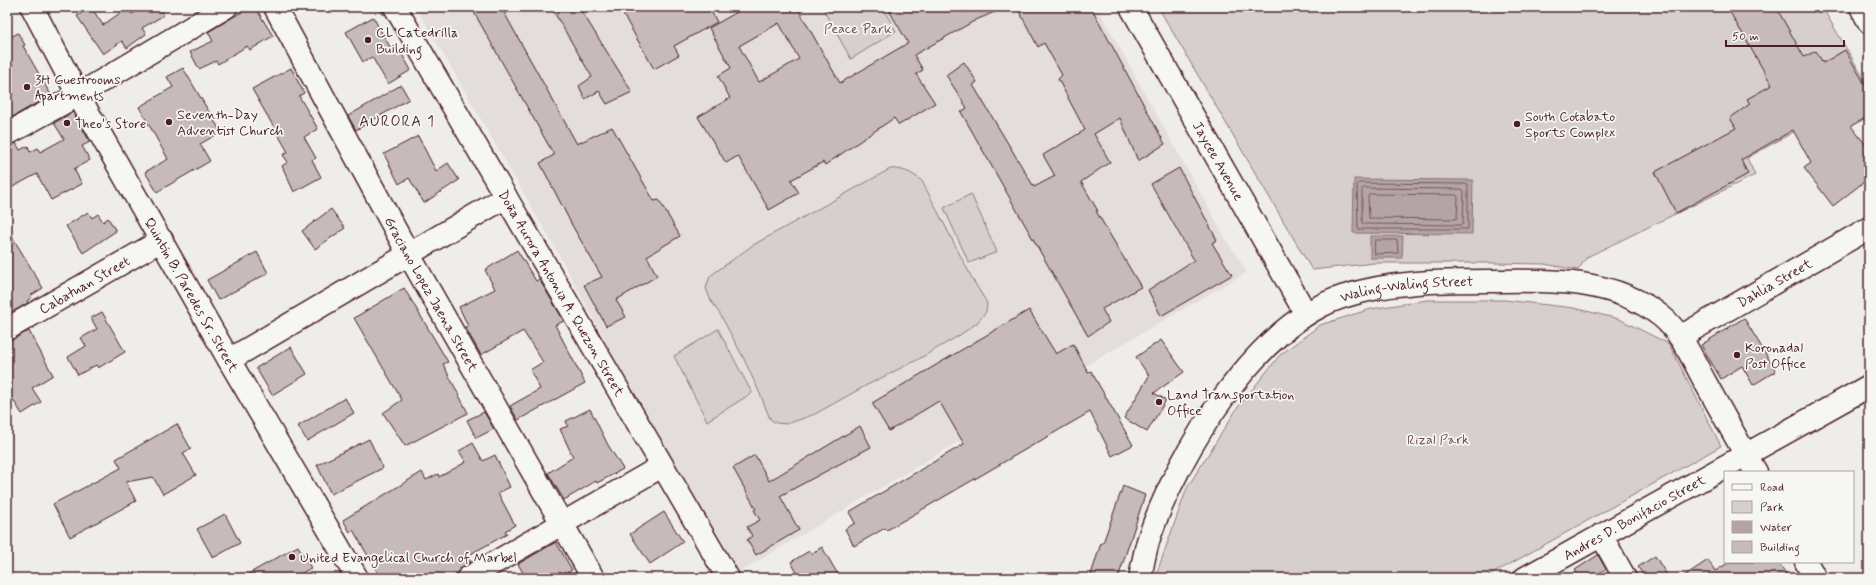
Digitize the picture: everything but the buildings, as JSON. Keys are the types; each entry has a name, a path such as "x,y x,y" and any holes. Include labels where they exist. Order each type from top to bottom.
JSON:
{"main road":[{"name":"Quintin B. Paredes Sr. Street","path":"32,7 78,95 229,360 358,578"},
{"path":"7,134 78,95 226,7"},
{"name":"Graciano Lopez Jaena Street","path":"275,7 409,255 593,578"},
{"name":"Doña Aurora Antonia A. Quezon Street","path":"395,7 728,578"},
{"name":"Jaycee Avenue","path":"1131,7 1306,314"},
{"path":"1860,7 1869,22"},
{"path":"229,360 409,255 506,196"},
{"name":"Dahlia Street","path":"1680,337 1869,228"},
{"name":"Cabatuan Street","path":"7,329 162,240"},
{"name":"Waling-Waling Street","path":"1140,578 1149,537 1165,495 1201,428 1237,378 1271,342 1306,314 1340,297 1381,287 1423,282 1572,282 1612,291 1642,302 1663,317 1680,337 1750,463"},
{"name":"Andres D. Bonifacio Street","path":"1733,471 1750,463 1869,386"},
{"path":"468,578 662,466"},
{"name":"Andres D. Bonifacio Street","path":"1525,578 1601,535 1724,476"},
{"path":"1601,535 1625,578"},
{"path":"1807,563 1815,578"}],"shaded area":[{"path":"416,7 1097,7 1226,239 1247,272 1089,364 738,573 644,413 558,253"}],"green space":[{"name":"Peace Park","path":"830,7 882,7 896,31 851,59 824,11"},
{"name":"South Cotabato Sports Complex","path":"1158,7 1822,7 1869,87 1869,90 1747,158 1755,175 1587,257 1578,270 1544,264 1374,263 1312,270"},
{"path":"890,169 899,169 907,172 922,181 973,280 987,303 986,312 977,323 960,335 917,360 867,385 815,414 787,424 776,423 770,419 743,357 720,314 711,301 706,288 710,276 753,245"},
{"path":"971,194 997,252 969,263 944,208"},
{"name":"Rizal Park","path":"1427,300 1504,300 1574,308 1619,319 1669,344 1721,446 1485,578 1155,578 1187,488 1238,407 1280,355 1320,325 1371,309"},
{"path":"718,329 752,393 707,421 674,356"}],"water":[{"path":"1354,179 1473,180 1472,234 1353,233"},
{"path":"1370,236 1403,236 1402,258 1370,258"}],"waterway":[{"path":"380,7 384,13"}],"place":[{"name":"CL Catedrilla Building","path":"368,40"},
{"name":"3H Guestrooms Apartments","path":"27,87"},
{"name":"Seventh-Day Adventist Church","path":"169,122"},
{"name":"Theo's Store","path":"67,123"},
{"name":"South Cotabato Sports Complex","path":"1517,124"},
{"name":"Koronadal Post Office","path":"1737,355"},
{"name":"Land Transportation Office","path":"1159,402"},
{"name":"United Evangelical Church of Marbel","path":"292,557"}],"district":[{"name":"AURORA 1","path":"397,121"}]}
